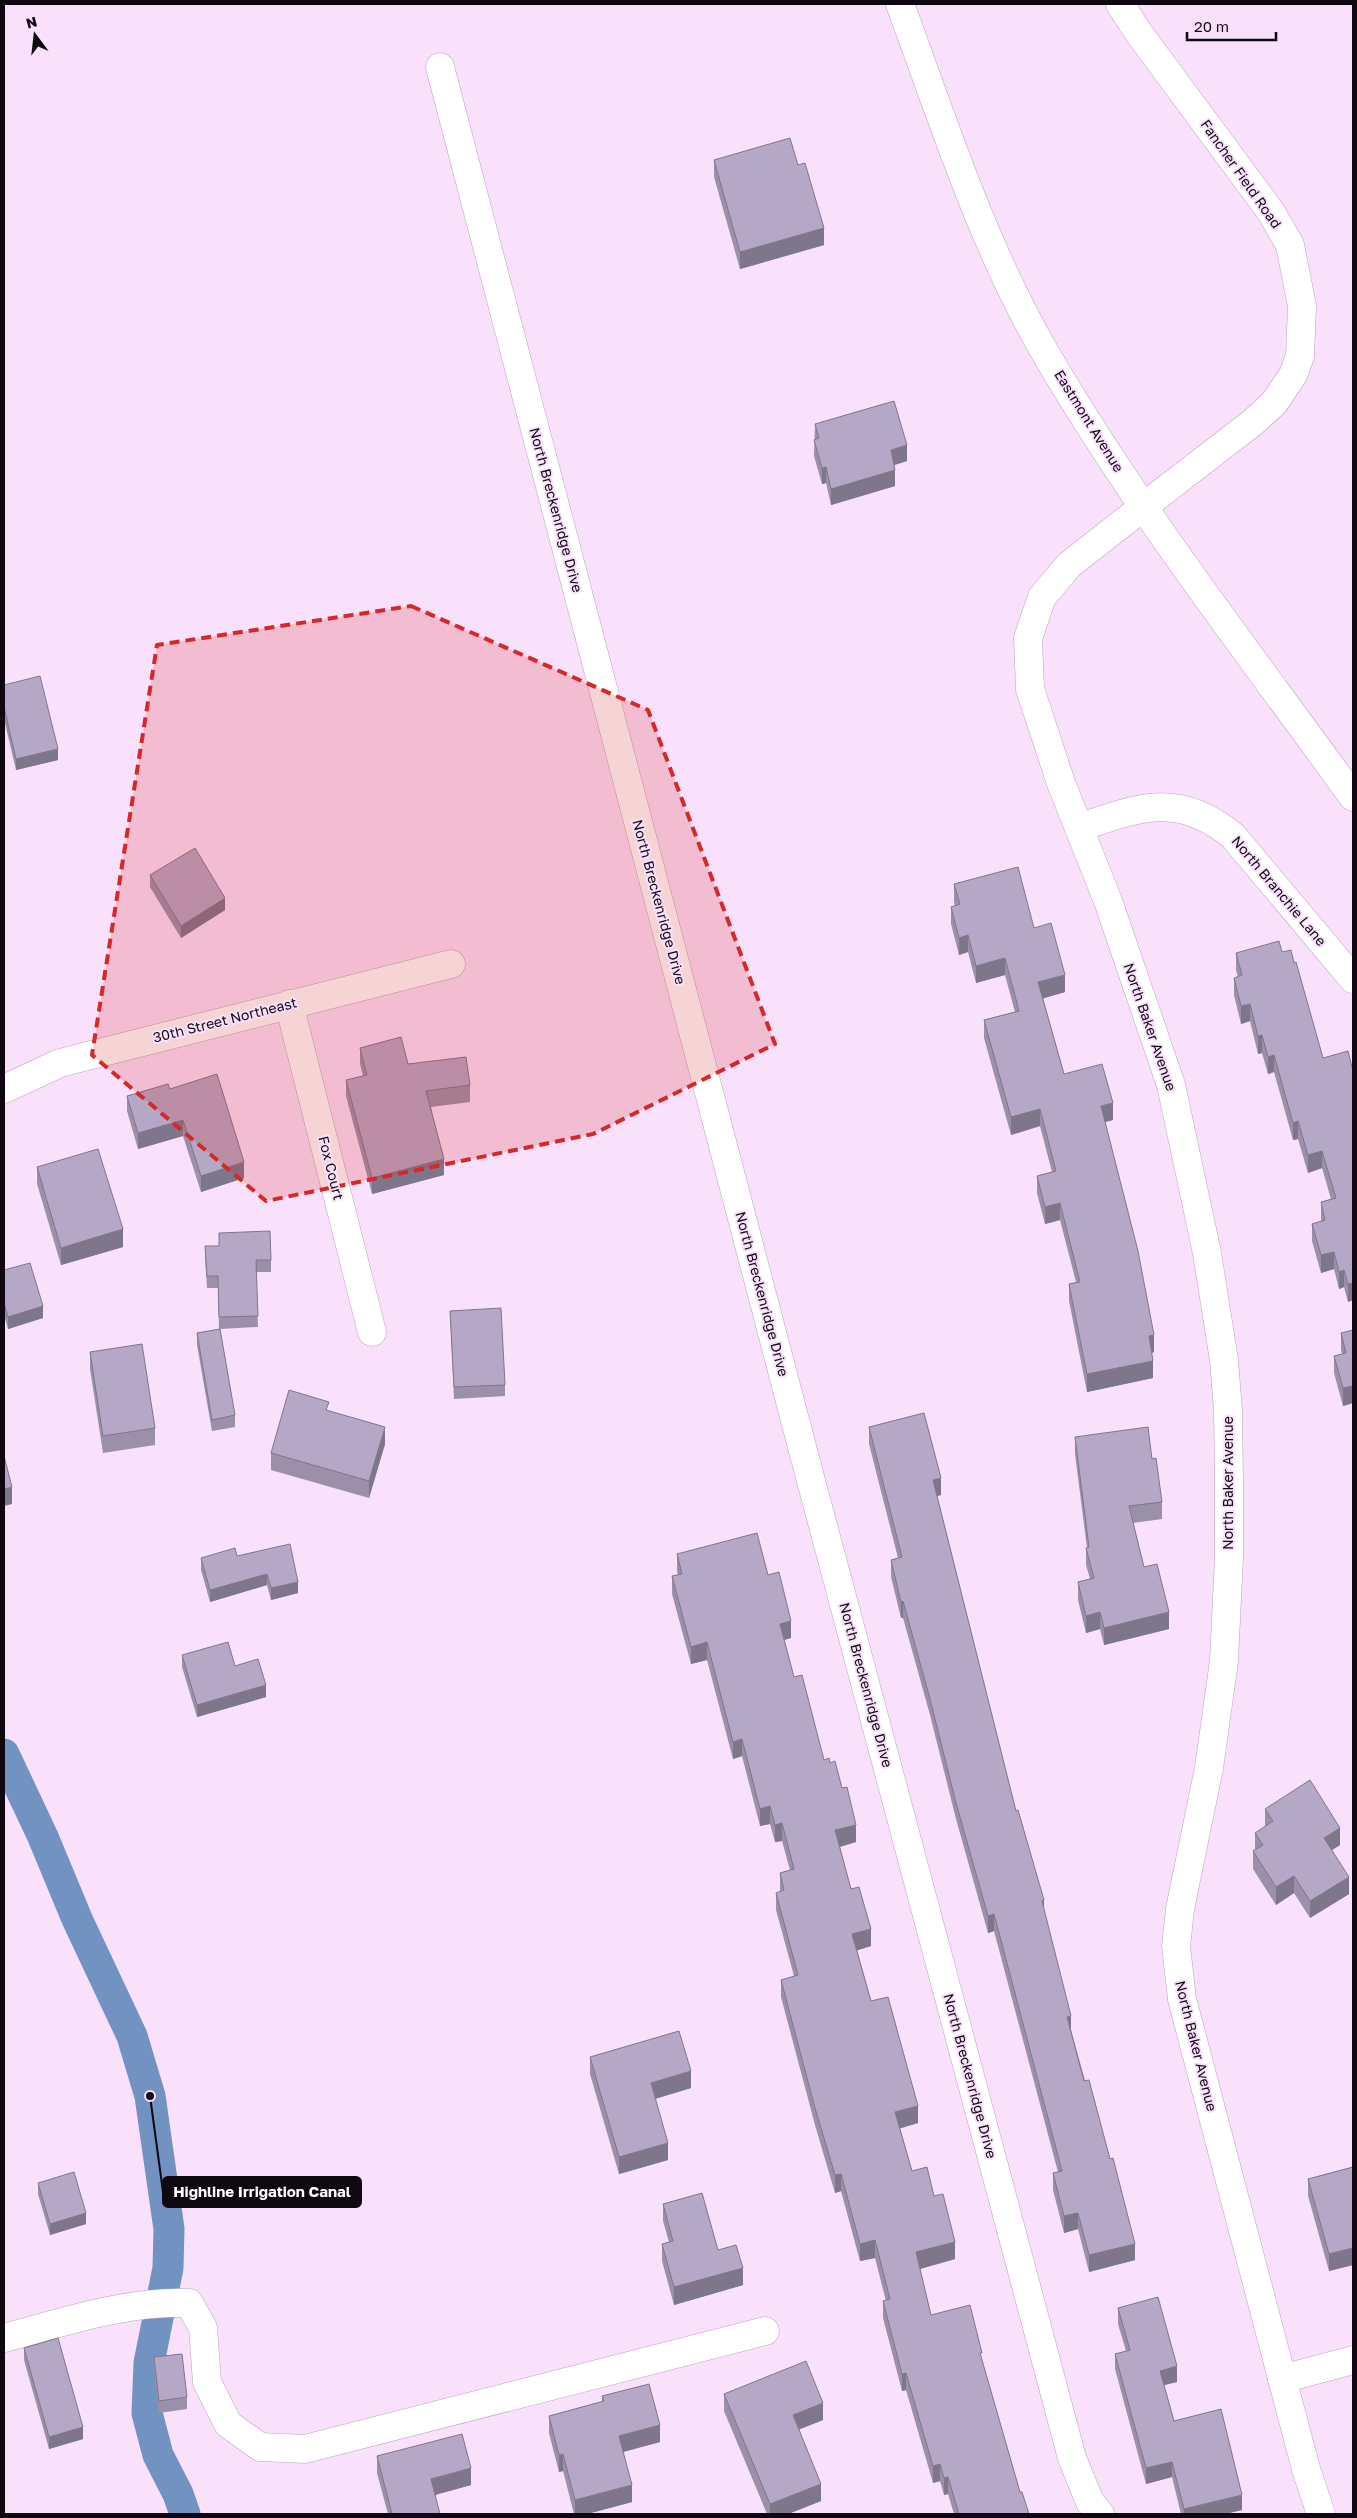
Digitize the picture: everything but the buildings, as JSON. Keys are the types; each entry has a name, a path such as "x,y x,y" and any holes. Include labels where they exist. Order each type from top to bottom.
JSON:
{"street":[{"name":"Eastmont Avenue","path":"900,4 984,229 1043,348 1143,508 1353,797"},
{"name":"Fancher Field Road","path":"1120,4 1138,32 1271,212 1290,245 1302,306 1303,336 1300,356 1293,374 1274,403 1252,423 1143,508"},
{"name":"North Breckenridge Drive","path":"440,67 808,1472 1070,2448 1090,2502 1100,2514"},
{"name":"North Baker Avenue","path":"1143,508 1069,565 1042,597 1028,638 1030,689 1061,783 1108,901 1172,1085 1207,1253 1224,1360 1228,1410 1229,1557 1224,1661 1209,1768 1180,1909 1176,1946 1182,2000 1282,2379 1321,2514"},
{"name":"North Branchie Lane","path":"1079,828 1137,808 1160,806 1190,811 1215,821 1233,836 1353,979"},
{"name":"30th Street Northeast","path":"4,1089 60,1063 451,964"},
{"name":"Fox Court","path":"289,1004 372,1332"},
{"path":"4,2338 99,2312 161,2302 189,2302 203,2328 207,2382 228,2424 260,2447 305,2449 765,2331"},
{"path":"1282,2379 1353,2360"}],"highlighted area":[{"path":"411,606 648,710 775,1044 593,1134 266,1201 92,1055 157,645"}],"waterway":[{"path":"4,1754 43,1837 77,1919 132,2036 150,2096 169,2229 168,2268 149,2363 147,2413 158,2455 178,2494 185,2514"}],"place":[{"name":"Highline Irrigation Canal","path":"150,2096"}]}
